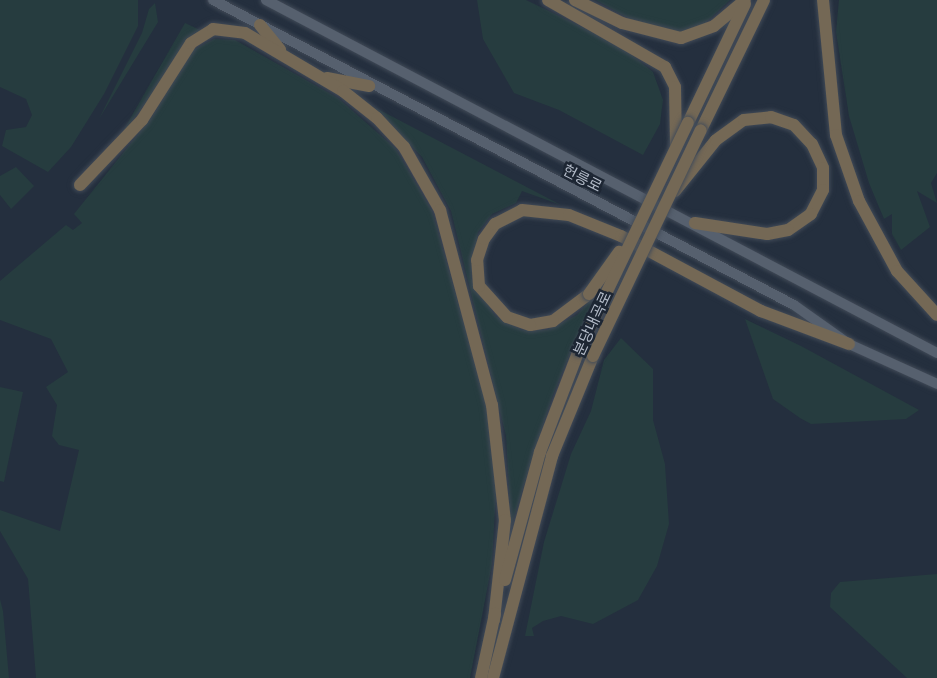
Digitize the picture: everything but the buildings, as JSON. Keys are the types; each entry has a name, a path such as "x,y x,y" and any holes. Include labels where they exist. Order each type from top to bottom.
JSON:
{"highway":[{"path":"548,0 658,60 675,87 676,145"},
{"path":"575,0 622,23 681,38 714,27 746,0"},
{"name":"분당내곡로","path":"481,678 494,620 540,452 579,350 746,0"},
{"name":"분당내곡로","path":"493,678 552,456 593,357 764,0"},
{"path":"823,0 836,135 859,201 897,272 937,315"},
{"path":"260,26 284,56"},
{"path":"80,185 132,133 191,43 205,32 235,30 320,76 353,97 404,147 440,210 492,405 504,476 505,520 494,620"},
{"path":"320,76 369,86"},
{"path":"674,192 716,140 744,120 771,117 794,125 812,144 823,168 823,190 811,214 788,230 767,234 695,223"},
{"path":"634,231 583,301 548,322 524,324 502,314 484,296 476,271 491,228 522,210 558,211 621,236 761,311 849,344"}],"main road":[{"name":"헌릉로","path":"213,0 369,86 794,305 849,344 937,384"},
{"name":"헌릉로","path":"266,0 695,223 937,353"}],"green space":[{"path":"0,0 138,0 138,26 104,94 71,147 48,172 2,146 6,130 26,127 32,115 26,99 0,87"},
{"path":"477,0 526,0 619,45 653,72 663,100 660,124 643,155 559,110 514,93 483,39"},
{"path":"596,0 730,0 701,27 676,34 635,22"},
{"path":"839,0 937,0 937,173 931,183 937,203 917,191 930,227 901,250 892,234 892,214 884,219 869,183 849,116 836,32"},
{"path":"155,3 158,22 99,119 142,33 149,9"},
{"path":"185,23 200,30 120,137 127,124"},
{"path":"214,39 235,40 338,98 395,148 432,211 491,419 497,473 492,564 470,678 36,678 28,579 0,531 0,510 60,531 79,450 59,445 52,436 57,405 46,387 68,372 51,339 0,320 0,281 66,225 73,230 82,223 74,214 151,118 193,50"},
{"path":"374,107 561,205 522,191 516,203 492,214 478,232 471,278 495,316 522,330 547,330 577,315 595,294 552,397 511,526 506,436 451,211 422,157"},
{"path":"16,167 34,186 11,209 0,195 0,176"},
{"path":"745,319 801,346 919,410 906,419 811,424 773,399"},
{"path":"621,338 653,369 653,420 665,464 669,524 657,566 638,600 593,624 561,616 543,621 532,628 534,636 525,636 544,542 571,454 591,411 604,360"},
{"path":"0,387 23,392 4,482 0,481"},
{"path":"937,574 937,678 907,678 830,607 831,593 840,582"},
{"path":"0,599 3,611 9,678 0,678"}]}
